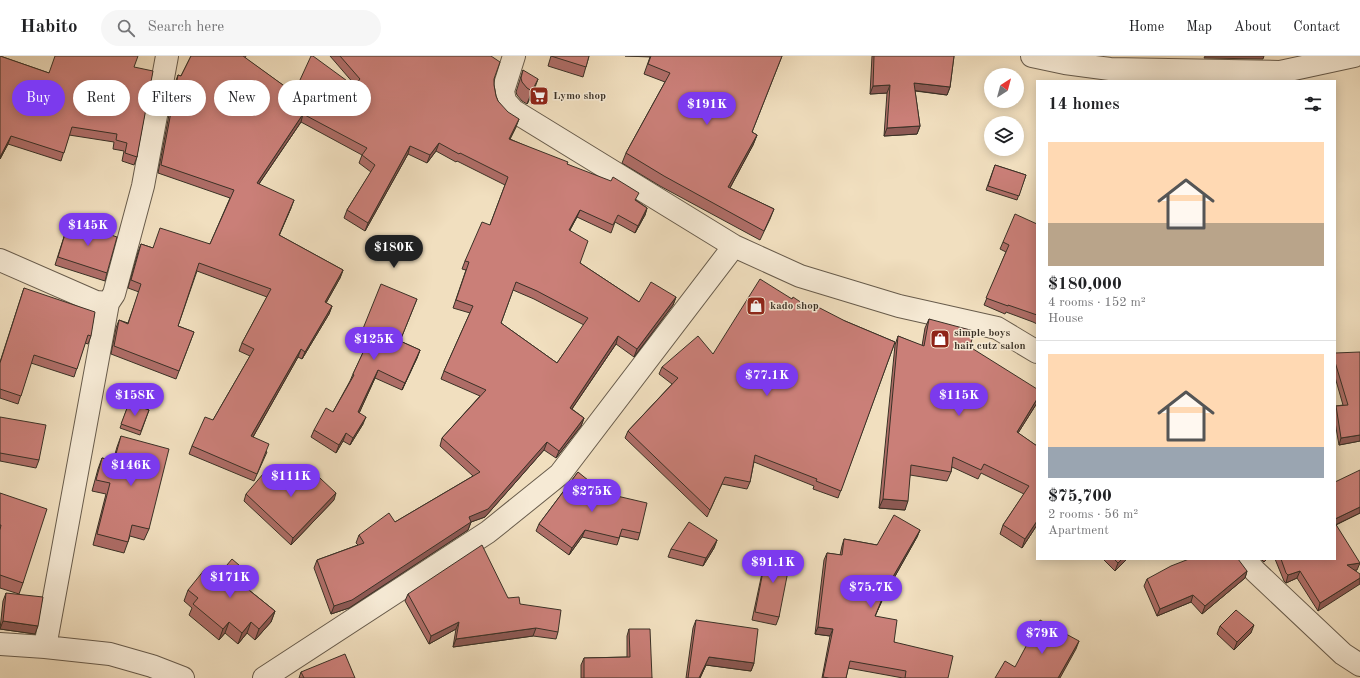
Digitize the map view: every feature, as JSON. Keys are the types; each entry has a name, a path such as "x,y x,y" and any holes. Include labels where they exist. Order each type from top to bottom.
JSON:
{"street":[{"path":"45,647 108,303 114,294 143,186 167,56"},
{"path":"514,56 503,91 505,101 514,111 734,246 800,276 899,306 997,328 1036,351"},
{"path":"1032,56 1065,63 1110,69 1280,72 1354,56"},
{"path":"264,678 488,532 560,474 734,246"},
{"path":"0,260 96,302 108,303"},
{"path":"1246,560 1255,571 1343,654 1360,665"},
{"path":"0,644 110,654 152,666 183,678"}],"building":[{"path":"0,56 49,73 55,56 138,56 134,67 153,71 151,80 138,80 138,116 145,116 137,157 125,153 127,143 116,140 117,134 72,127 64,153 11,136 0,157"},
{"path":"191,56 243,56 278,81 278,116 302,116 257,183 294,200 279,235 343,270 325,302 332,306 305,352 301,349 251,436 269,444 257,474 192,446 205,417 213,420 254,349 242,343 271,289 199,263 178,326 194,332 179,371 114,346 119,320 128,324 141,284 131,280 141,244 153,248 160,228 210,244 234,190 161,165 170,116 206,116 206,80 177,80 178,75 181,76"},
{"path":"311,56 346,80 300,80"},
{"path":"340,56 491,56 500,62 494,79 498,101 508,112 519,119 509,139 611,181 613,177 639,193 635,200 647,208 638,226 618,215 613,225 580,210 569,230 588,241 580,263 639,302 651,282 676,297 637,349 618,336 570,408 584,418 559,451 547,442 488,509 469,517 471,522 352,600 334,606 317,560 364,543 359,535 389,513 395,522 480,472 442,438 486,390 444,371 473,306 456,300 469,262 465,261 482,222 490,225 508,177 439,143 430,155 410,146 368,223 347,210 375,165 362,155 367,148 307,116 371,116 371,80 359,80 360,79","holes":["516,282 537,291 588,318 557,363 501,323"]},
{"path":"551,56 589,56 586,67"},
{"path":"651,56 782,56 752,132 757,135 728,187 774,209 764,231 664,176 626,153 670,73 648,64"},
{"path":"874,56 954,56 950,87 914,83 920,126 887,128 890,85 873,86"},
{"path":"523,70 538,79 532,91 522,82 521,78"},
{"path":"995,165 1026,175 1019,196 988,186"},
{"path":"1015,214 1036,224 1036,315 986,298 1009,245 1003,242"},
{"path":"69,221 117,237 107,273 58,257"},
{"path":"760,279 792,299 793,297 811,309 814,305 845,321 895,342 841,491 816,481 817,479 755,455 750,482 725,477 710,510 628,431 678,378 662,367 698,336 713,354"},
{"path":"381,284 417,299 400,341 420,350 405,383 378,370 358,412 366,417 353,438 346,433 339,445 314,430 326,408 333,412 354,375 353,374 366,346 358,341"},
{"path":"24,288 95,312 91,336 88,335 77,369 34,355 21,396 0,389 0,363"},
{"path":"929,319 974,331 970,347 1036,388 1036,401 1017,432 1036,445 1036,522 1025,539 1003,525 1029,486 984,464 981,470 953,457 951,472 911,465 908,501 883,499 898,336 924,346"},
{"path":"1360,352 1360,435 1341,438 1336,406 1348,405 1336,365 1336,353"},
{"path":"129,403 149,410 141,431 121,424"},
{"path":"0,417 46,425 39,460 0,453"},
{"path":"121,436 169,449 149,529 132,525 128,542 97,534 110,483 96,480 102,458 114,461"},
{"path":"306,465 336,493 293,538 246,494 269,467 290,482"},
{"path":"1360,470 1360,507 1336,519 1336,482"},
{"path":"578,472 604,493 647,503 640,533 622,529 619,538 585,530 572,548 539,524"},
{"path":"0,493 47,509 23,583 0,575"},
{"path":"894,515 920,530 887,587 875,616 897,620 894,642 953,656 948,678 905,678 906,671 850,661 846,678 823,677 833,629 818,627 827,553 842,555 844,539 877,545"},
{"path":"689,522 717,540 706,558 671,549"},
{"path":"1336,525 1360,563 1347,565 1360,574 1360,578 1320,603 1300,571 1288,575 1281,560 1336,560"},
{"path":"482,545 508,598 519,597 520,604 561,610 558,632 536,628 456,639 459,622 431,636 408,594"},
{"path":"767,551 791,556 779,617 755,612"},
{"path":"232,559 254,578 245,587 275,611 259,629 251,622 242,633 229,622 223,629 193,604 198,598 188,590 205,569 216,578"},
{"path":"1186,560 1239,560 1247,571 1205,606 1193,595 1160,609 1147,579 1171,566"},
{"path":"6,593 43,597 38,626 3,621"},
{"path":"1236,610 1254,625 1237,642 1220,626"},
{"path":"696,620 758,629 754,663 709,657 699,678 688,678"},
{"path":"1040,620 1079,641 1058,678 995,678 1005,661 1015,667"},
{"path":"629,629 650,629 652,678 584,678 584,658 630,657"},
{"path":"345,654 355,678 304,678 301,672"}],"place":[{"name":"Lymo shop","path":"539,96"},
{"name":"kado shop","path":"756,306"},
{"name":"simple boys hair cutz salon","path":"940,339"}]}
